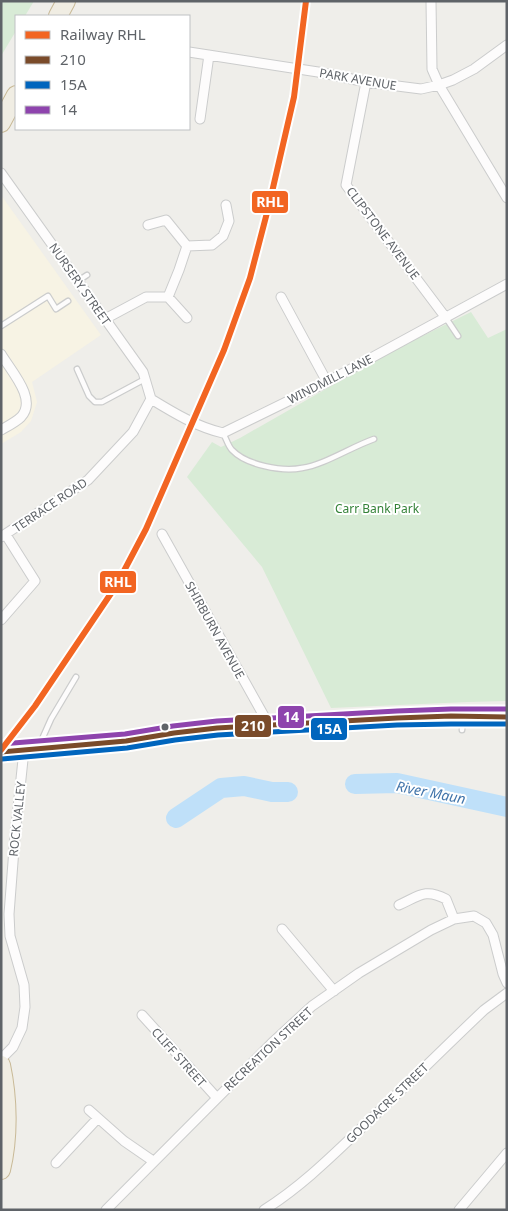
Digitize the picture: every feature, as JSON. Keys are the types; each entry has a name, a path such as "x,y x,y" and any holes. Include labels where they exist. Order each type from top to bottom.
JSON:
{"highway":[{"path":"59,15 66,1"},
{"path":"1,123 15,97"},
{"path":"1,1065 4,1078 5,1126 4,1160 1,1170"}],"main road":[{"path":"1,752 126,741 217,728 397,718 462,723 507,717"}],"street":[{"path":"431,1 432,69 439,86 507,198"},
{"path":"439,86 474,69 507,45"},
{"name":"PARK AVENUE","path":"190,52 318,72 366,82 421,88 439,86"},
{"path":"200,119 209,55"},
{"name":"CLIPSTONE AVENUE","path":"366,82 346,185 446,318"},
{"name":"NURSERY STREET","path":"1,173 143,372 151,400"},
{"path":"187,246 212,245 223,236 229,221 226,205"},
{"path":"148,226 166,220 187,246"},
{"path":"168,297 187,246"},
{"name":"WINDMILL LANE","path":"224,433 327,382 507,284"},
{"path":"105,319 146,297 168,297 188,318"},
{"path":"281,298 327,382"},
{"path":"1,354 24,388 27,404 22,416 1,430"},
{"path":"151,400 182,418 209,430 224,433"},
{"name":"TERRACE ROAD","path":"4,536 88,480 133,432 151,400"},
{"name":"SHIRBURN AVENUE","path":"162,534 268,725"},
{"path":"1,620 35,581 4,536"},
{"name":"ROCK VALLEY","path":"1,1059 13,1047 22,1028 25,1007 24,985 10,936 8,914 15,836 31,750"},
{"path":"399,905 427,893 437,894 446,899 454,919 474,916 486,923 493,935 507,983"},
{"name":"RECREATION STREET","path":"106,1210 274,1041 312,1006 393,952 454,919"},
{"path":"282,929 334,990"},
{"name":"GOODACRE STREET","path":"264,1210 305,1180 484,1010 507,993"},
{"name":"CLIFF STREET","path":"142,1015 217,1098"},
{"path":"89,1110 124,1141 153,1161"},
{"path":"56,1163 98,1118"},
{"path":"459,1210 507,1154"}],"lane":[{"path":"78,281 86,274"},
{"path":"1,326 48,296 56,309 68,301"},
{"path":"446,318 458,336"},
{"path":"77,369 89,396 95,402 102,402 145,379"},
{"path":"224,433 231,450 257,465 301,469 320,463 359,444 374,439"},
{"path":"31,750 76,678"}],"shaded area":[{"path":"1,195 101,335 32,382 37,402 31,421 21,432 1,444"}],"green space":[{"path":"1,1 34,1 26,15 15,15 15,33 1,56"},
{"name":"Carr Bank Park","path":"471,312 488,338 507,329 507,701 331,708 262,567 187,477 212,442 221,447 240,438 396,349"}],"waterway":[{"name":"River Maun","path":"355,784 397,783 507,807"},
{"name":"River Maun","path":"176,818 221,788 244,786 272,792 288,792"}],"rail line":[{"name":"RHL","path":"1,750 35,706 116,586 146,529 224,350 250,278 269,205 294,97 306,1"}],"transit line":[{"name":"14","path":"1,744 125,734 217,721 397,711 507,709"},
{"name":"210","path":"1,752 126,741 217,728 397,718 451,716 507,717"},
{"name":"15A","path":"2,759 127,748 218,735 397,725 507,724"}]}
